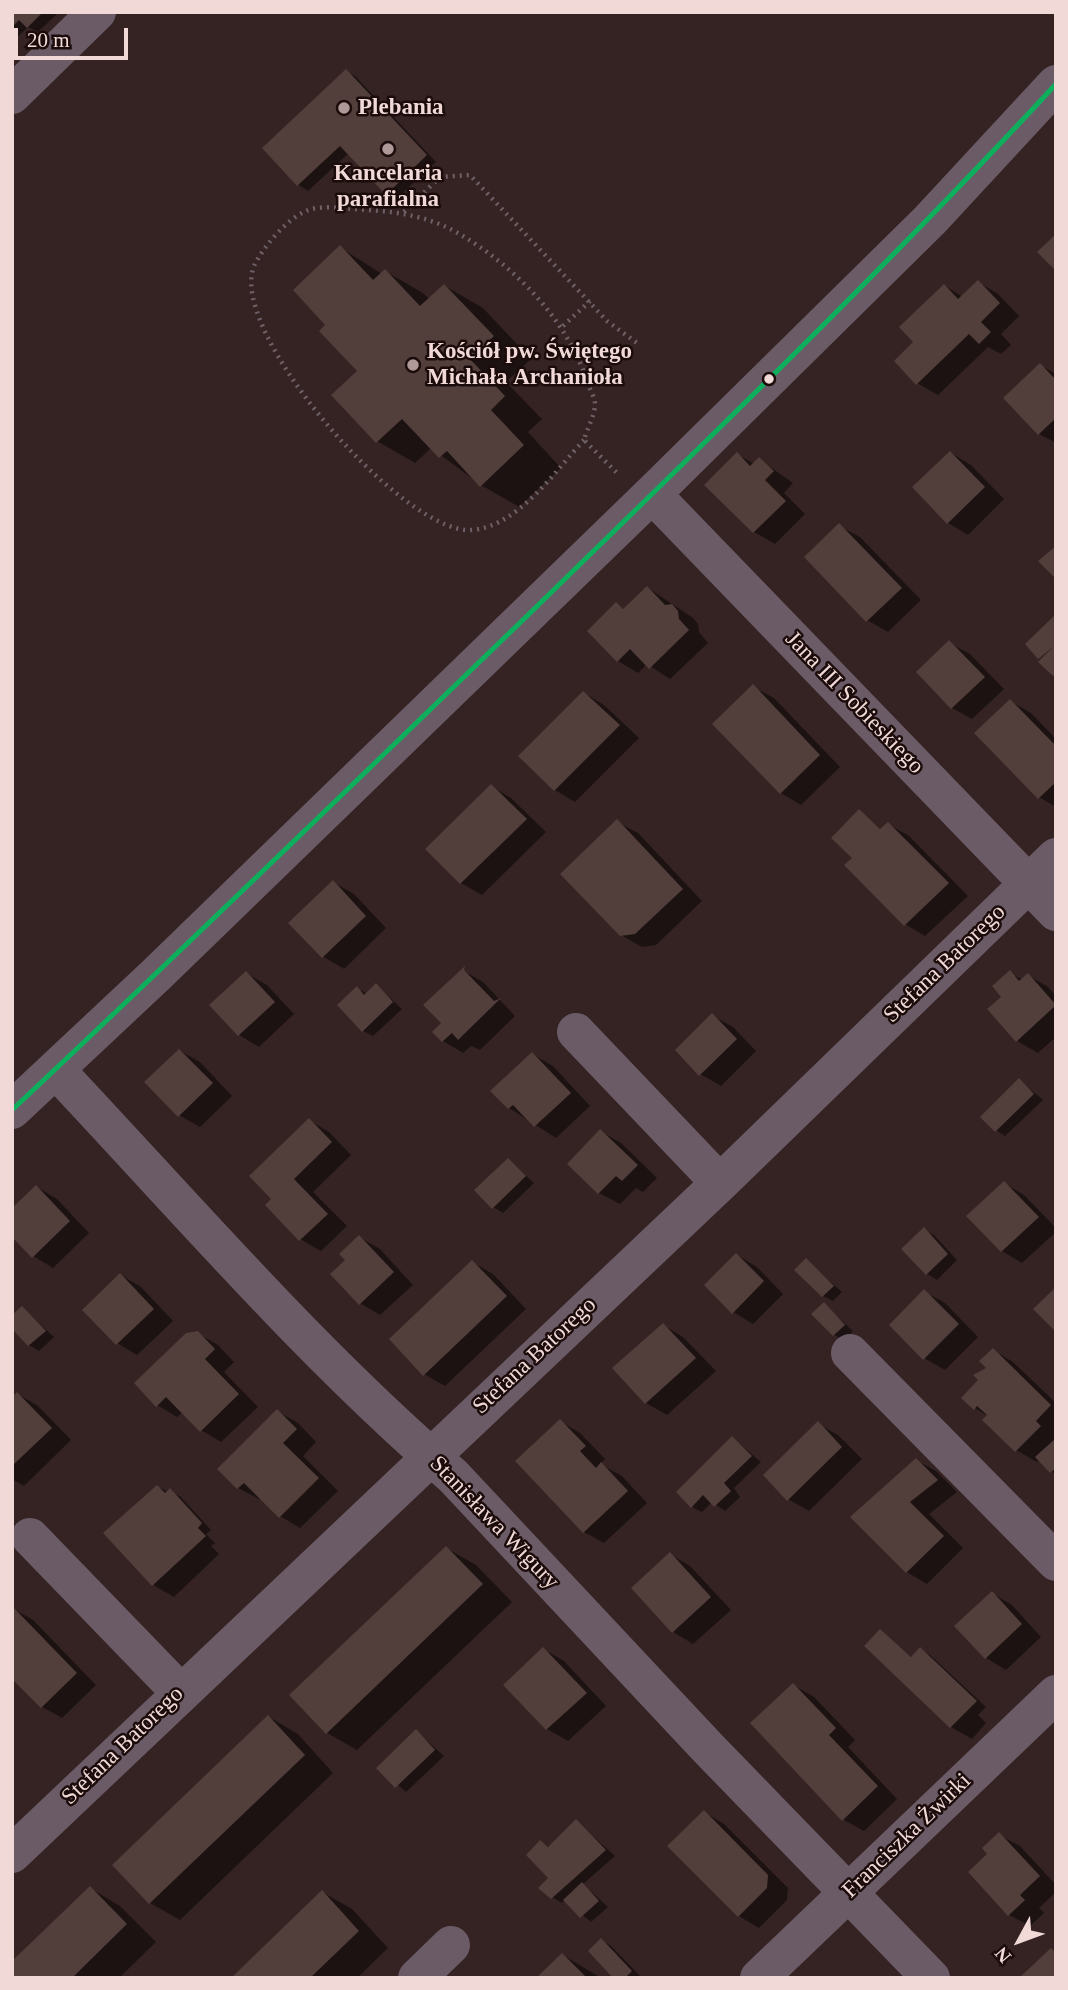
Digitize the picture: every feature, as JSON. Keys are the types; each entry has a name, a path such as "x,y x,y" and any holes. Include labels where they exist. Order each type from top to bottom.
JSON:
{"street":[{"path":"12,95 97,12"},
{"path":"12,1110 56,1070 639,487 930,220 1056,84"},
{"name":"Jana III Sobieskiego","path":"639,487 1056,912"},
{"name":"Stefana Batorego","path":"12,1854 720,1182 1056,857"},
{"path":"576,1032 720,1182"},
{"name":"Stanisława Wigury","path":"56,1070 409,1441 453,1476 707,1747 931,1978"},
{"path":"850,1353 1056,1562"},
{"path":"30,1537 180,1692"},
{"name":"Franciszka Żwirki","path":"759,1978 1056,1694"},
{"path":"418,1978 451,1945"}],"path":[{"path":"403,212 440,177 470,174 607,321 637,343"},
{"path":"332,208 403,212 454,231 493,257 563,326 583,365 595,404 584,440 529,499 512,513 489,526 470,530 438,521 405,500 345,449 299,388 266,331 249,288 251,274 271,242 307,210 332,208"},
{"path":"563,326 590,301"},
{"path":"584,440 639,487"}],"building":[{"path":"12,12 43,12 27,28 19,20 12,27"},
{"name":"Plebania","path":"346,69 427,155 386,195 340,146 297,186 262,148"},
{"path":"1056,234 1056,271 1037,252"},
{"name":"Kościół pw. Świętego Michała Archanioła","path":"340,245 373,280 385,269 420,306 444,284 494,336 470,359 505,396 491,410 524,445 480,487 447,451 439,458 402,419 376,443 331,395 357,371 319,331 325,325 293,290"},
{"path":"978,280 1000,303 981,322 991,332 979,344 969,334 916,385 894,361 913,342 899,327 944,284 958,299"},
{"path":"1040,363 1056,380 1056,418 1038,435 1003,398"},
{"path":"950,451 985,487 947,524 912,487"},
{"path":"737,452 750,466 759,457 774,471 765,480 786,501 753,533 704,485"},
{"path":"839,523 902,588 866,622 804,557"},
{"path":"1056,546 1056,579 1038,561"},
{"path":"647,586 665,605 672,604 678,611 679,619 689,630 649,669 630,649 617,662 587,631 616,602 623,609"},
{"path":"1056,614 1056,673 1053,676 1038,662 1054,646 1038,659 1025,644"},
{"path":"949,640 985,677 951,709 916,672"},
{"path":"753,684 820,755 780,794 712,724"},
{"path":"583,691 620,725 554,791 518,756"},
{"path":"1010,699 1056,746 1056,782 1038,799 974,733"},
{"path":"491,784 527,819 460,884 425,849"},
{"path":"859,809 880,829 888,822 949,883 904,926 844,865 852,858 831,838"},
{"path":"617,819 683,889 635,934 620,936 560,874"},
{"path":"333,880 366,916 322,958 288,923"},
{"path":"465,966 464,970 494,1001 501,998 458,1040 452,1033 442,1042 432,1032 441,1023 423,1005"},
{"path":"1010,970 1019,981 1028,973 1056,1005 1016,1042 987,1009 1001,997 992,986"},
{"path":"246,971 275,1002 238,1036 209,1005"},
{"path":"376,983 393,1002 362,1032 337,1005 357,986 364,995"},
{"path":"712,1013 737,1039 699,1076 675,1050"},
{"path":"179,1049 213,1083 178,1117 144,1082"},
{"path":"532,1052 571,1093 534,1127 513,1105 508,1109 490,1091"},
{"path":"1019,1078 1034,1094 995,1132 980,1117"},
{"path":"309,1118 332,1142 294,1179 328,1214 299,1241 265,1205 271,1199 249,1176"},
{"path":"600,1129 638,1165 622,1181 616,1176 598,1194 567,1164"},
{"path":"508,1158 526,1176 492,1209 474,1190"},
{"path":"1004,1181 1039,1217 1001,1252 966,1216"},
{"path":"36,1185 70,1221 32,1258 12,1237 12,1208"},
{"path":"924,1227 948,1254 926,1275 901,1249"},
{"path":"359,1235 394,1272 359,1305 330,1274 345,1260 339,1254"},
{"path":"736,1253 764,1281 732,1314 704,1285"},
{"path":"806,1258 834,1286 822,1297 794,1270"},
{"path":"472,1260 507,1296 423,1376 389,1339"},
{"path":"120,1273 154,1309 116,1345 82,1310"},
{"path":"1056,1287 1056,1332 1033,1309"},
{"path":"924,1289 959,1324 923,1360 889,1325"},
{"path":"824,1302 845,1325 833,1336 811,1314"},
{"path":"22,1306 46,1331 28,1346 12,1329 12,1315"},
{"path":"663,1323 696,1358 645,1404 612,1368"},
{"path":"198,1331 215,1349 205,1359 239,1394 200,1432 166,1397 156,1407 134,1383 186,1333"},
{"path":"993,1348 1051,1405 1036,1421 1041,1426 1015,1452 982,1420 987,1415 977,1406 974,1410 961,1398 978,1380 973,1375 986,1368 979,1361"},
{"path":"17,1392 52,1428 12,1466 12,1397"},
{"path":"277,1409 297,1429 283,1443 319,1478 279,1518 244,1483 237,1489 217,1469"},
{"path":"560,1419 586,1446 580,1451 596,1468 601,1462 628,1491 583,1533 515,1461"},
{"path":"818,1421 842,1447 787,1501 763,1475"},
{"path":"732,1436 752,1456 724,1483 731,1491 714,1507 703,1495 691,1508 676,1492"},
{"path":"1056,1438 1056,1468 1050,1473 1035,1457"},
{"path":"916,1458 938,1480 910,1502 944,1536 906,1573 850,1517"},
{"path":"157,1485 165,1493 170,1488 202,1523 198,1528 206,1536 152,1586 103,1533"},
{"path":"446,1546 483,1584 326,1734 289,1695"},
{"path":"670,1552 711,1597 672,1633 631,1588"},
{"path":"992,1591 1022,1624 985,1659 954,1626"},
{"path":"12,1606 77,1673 41,1708 12,1679"},
{"path":"880,1629 911,1657 920,1647 977,1701 950,1728 864,1646"},
{"path":"543,1647 587,1693 546,1730 503,1685"},
{"path":"793,1683 836,1728 829,1735 878,1786 842,1821 750,1723"},
{"path":"268,1715 305,1755 149,1904 112,1865"},
{"path":"416,1729 435,1750 395,1788 376,1768"},
{"path":"704,1810 768,1875 767,1888 738,1917 667,1846"},
{"path":"576,1819 606,1850 551,1899 538,1888 548,1878 526,1855 540,1840 548,1847"},
{"path":"999,1832 1040,1876 1020,1895 1025,1900 1008,1916 968,1872 987,1854 982,1848"},
{"path":"582,1882 599,1901 580,1918 563,1900"},
{"path":"90,1886 127,1924 72,1978 12,1978 12,1961"},
{"path":"322,1890 359,1931 310,1978 231,1978"},
{"path":"601,1938 632,1971 625,1978 613,1978 588,1951"},
{"path":"1051,1948 1056,1953 1056,1978 1019,1978"},
{"path":"562,1953 587,1978 536,1978"}],"transit line":[{"path":"12,1110 271,864 728,419 927,220 1056,84"}],"place":[{"name":"Plebania","path":"344,108"},
{"name":"Kancelaria parafialna","path":"388,149"},
{"name":"Kościół pw. Świętego Michała Archanioła","path":"413,365"}]}
